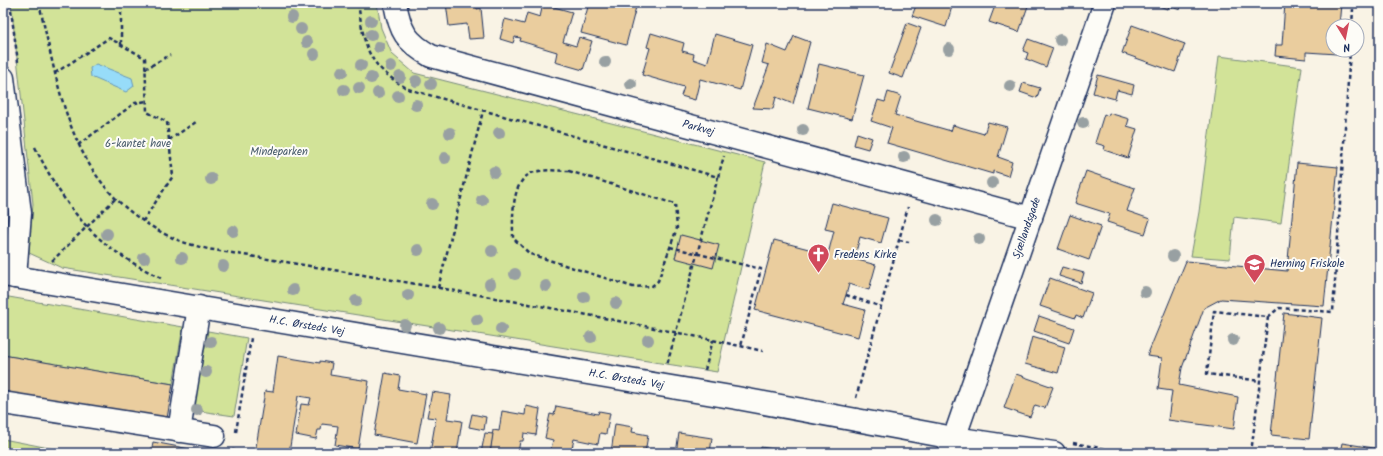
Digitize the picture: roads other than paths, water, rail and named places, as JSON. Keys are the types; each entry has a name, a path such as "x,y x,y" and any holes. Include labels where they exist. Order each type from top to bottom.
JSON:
{"street":[{"name":"Parkvej","path":"395,3 397,16 405,34 414,46 431,56 1031,218"},
{"name":"Sjællandsgade","path":"952,446 1105,3"},
{"path":"11,71 20,213 17,277"},
{"name":"H.C. Ørsteds Vej","path":"17,277 737,398 952,446 1054,453"},
{"path":"179,431 199,307"},
{"path":"3,403 214,436"}],"water":[{"path":"96,64 132,78 134,86 126,92 91,77 90,68"}],"place":[{"name":"Fredens Kirke","path":"819,274"},
{"name":"Herning Friskole","path":"1255,284"}],"park label":[{"name":"6-kantet have","path":"138,144"},
{"name":"Mindeparken","path":"279,152"}]}
